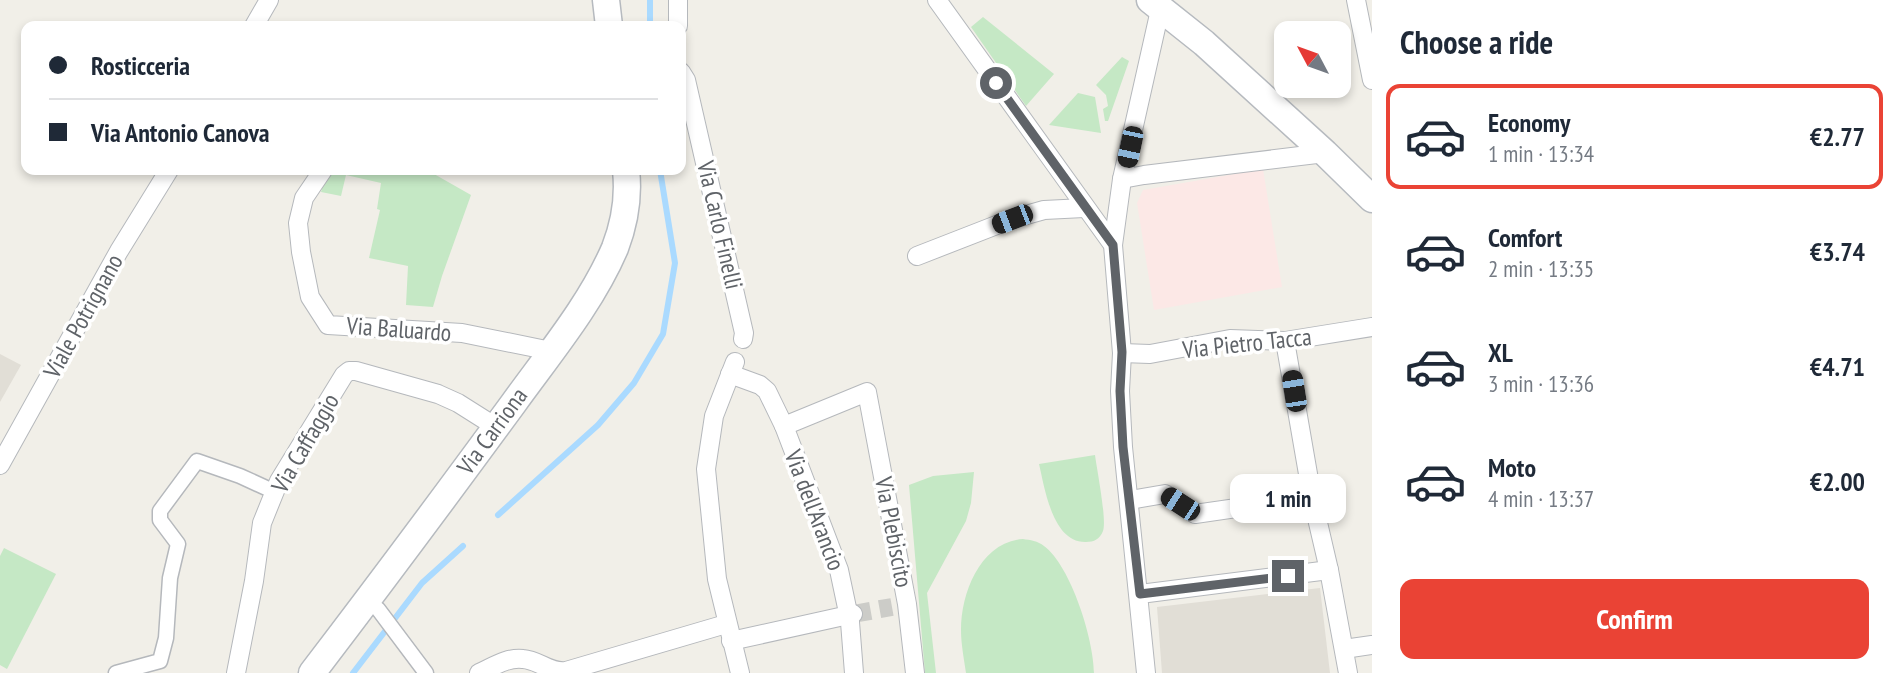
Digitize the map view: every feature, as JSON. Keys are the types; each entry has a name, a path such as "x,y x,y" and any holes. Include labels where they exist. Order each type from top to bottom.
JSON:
{"main road":[{"path":"606,0 608,21"},
{"path":"1158,3 1325,153 1372,200"},
{"name":"Via Carriona","path":"312,673 496,427 595,287 614,249 624,220 629,191 627,175"}],"street":[{"path":"257,21 269,0"},
{"path":"678,0 678,21"},
{"path":"937,0 1113,245"},
{"path":"1356,0 1372,76"},
{"path":"1146,673 1124,456 1120,391 1122,352 1113,245 1122,179 1158,3"},
{"name":"Via Carlo Finelli","path":"686,84 708,170 744,333 743,339"},
{"path":"1122,179 1325,153"},
{"name":"Viale Potrignano","path":"0,465 119,251 166,175"},
{"name":"Via Baluardo","path":"319,175 303,198 298,223 310,297 328,325 462,333 551,351"},
{"path":"917,256 1012,219 1044,210 1084,208"},
{"name":"Via Pietro Tacca","path":"1122,352 1150,355 1230,339 1285,341 1372,327"},
{"path":"1285,341 1312,497 1348,673"},
{"name":"Via dell'Arancio","path":"729,632 716,579 706,469 714,416 733,368 768,391 784,426 839,570 851,615 854,673"},
{"name":"Via Caffaggio","path":"236,673 262,523 279,481 349,371 438,394 496,427"},
{"name":"Via Plebiscito","path":"784,426 867,393 899,605 915,673"},
{"path":"116,673 160,662 166,638 170,578 178,544 160,520 160,511 190,468 197,461 275,492"},
{"path":"1130,500 1165,494 1195,514 1312,497"},
{"path":"1140,594 1329,570"},
{"path":"378,608 426,673"},
{"path":"479,673 511,659 531,661 557,673 566,672 729,632 851,615"},
{"path":"729,632 740,673"},
{"path":"1344,649 1372,645"}],"shaded area":[{"path":"1263,169 1282,287 1154,310 1137,203 1143,190"},
{"path":"0,354 21,365 0,402"},
{"path":"1320,588 1330,673 1162,673 1157,607"}],"green space":[{"path":"983,17 1054,74 1026,106 971,27"},
{"path":"1122,57 1129,61 1108,121 1105,121 1103,109 1108,106 1106,95 1096,85"},
{"path":"1078,93 1095,97 1101,133 1049,125"},
{"path":"329,175 346,175 341,196 321,192"},
{"path":"346,175 436,175 471,195 433,307 406,305 408,266 369,258 380,210 377,209 381,183"},
{"path":"1095,455 1104,525 1098,538 1086,542 1075,540 1058,525 1052,513 1039,464"},
{"path":"974,472 966,521 927,593 936,673 925,673 909,485 933,476"},
{"path":"1023,539 1044,546 1054,556 1072,586 1090,642 1094,673 966,673 961,630 970,585 976,571 996,549 1008,542"},
{"path":"4,548 56,574 7,669 0,665 0,556"}],"waterway":[{"path":"650,0 650,21"},
{"path":"498,515 598,425 634,383 663,334 675,263 661,175"},
{"path":"353,673 422,583 463,546"}],"tunnel":[{"path":"853,614 892,607"}],"route":[{"path":"996,83 1113,245 1122,352 1120,391 1123,447 1140,594 1288,576"}]}
